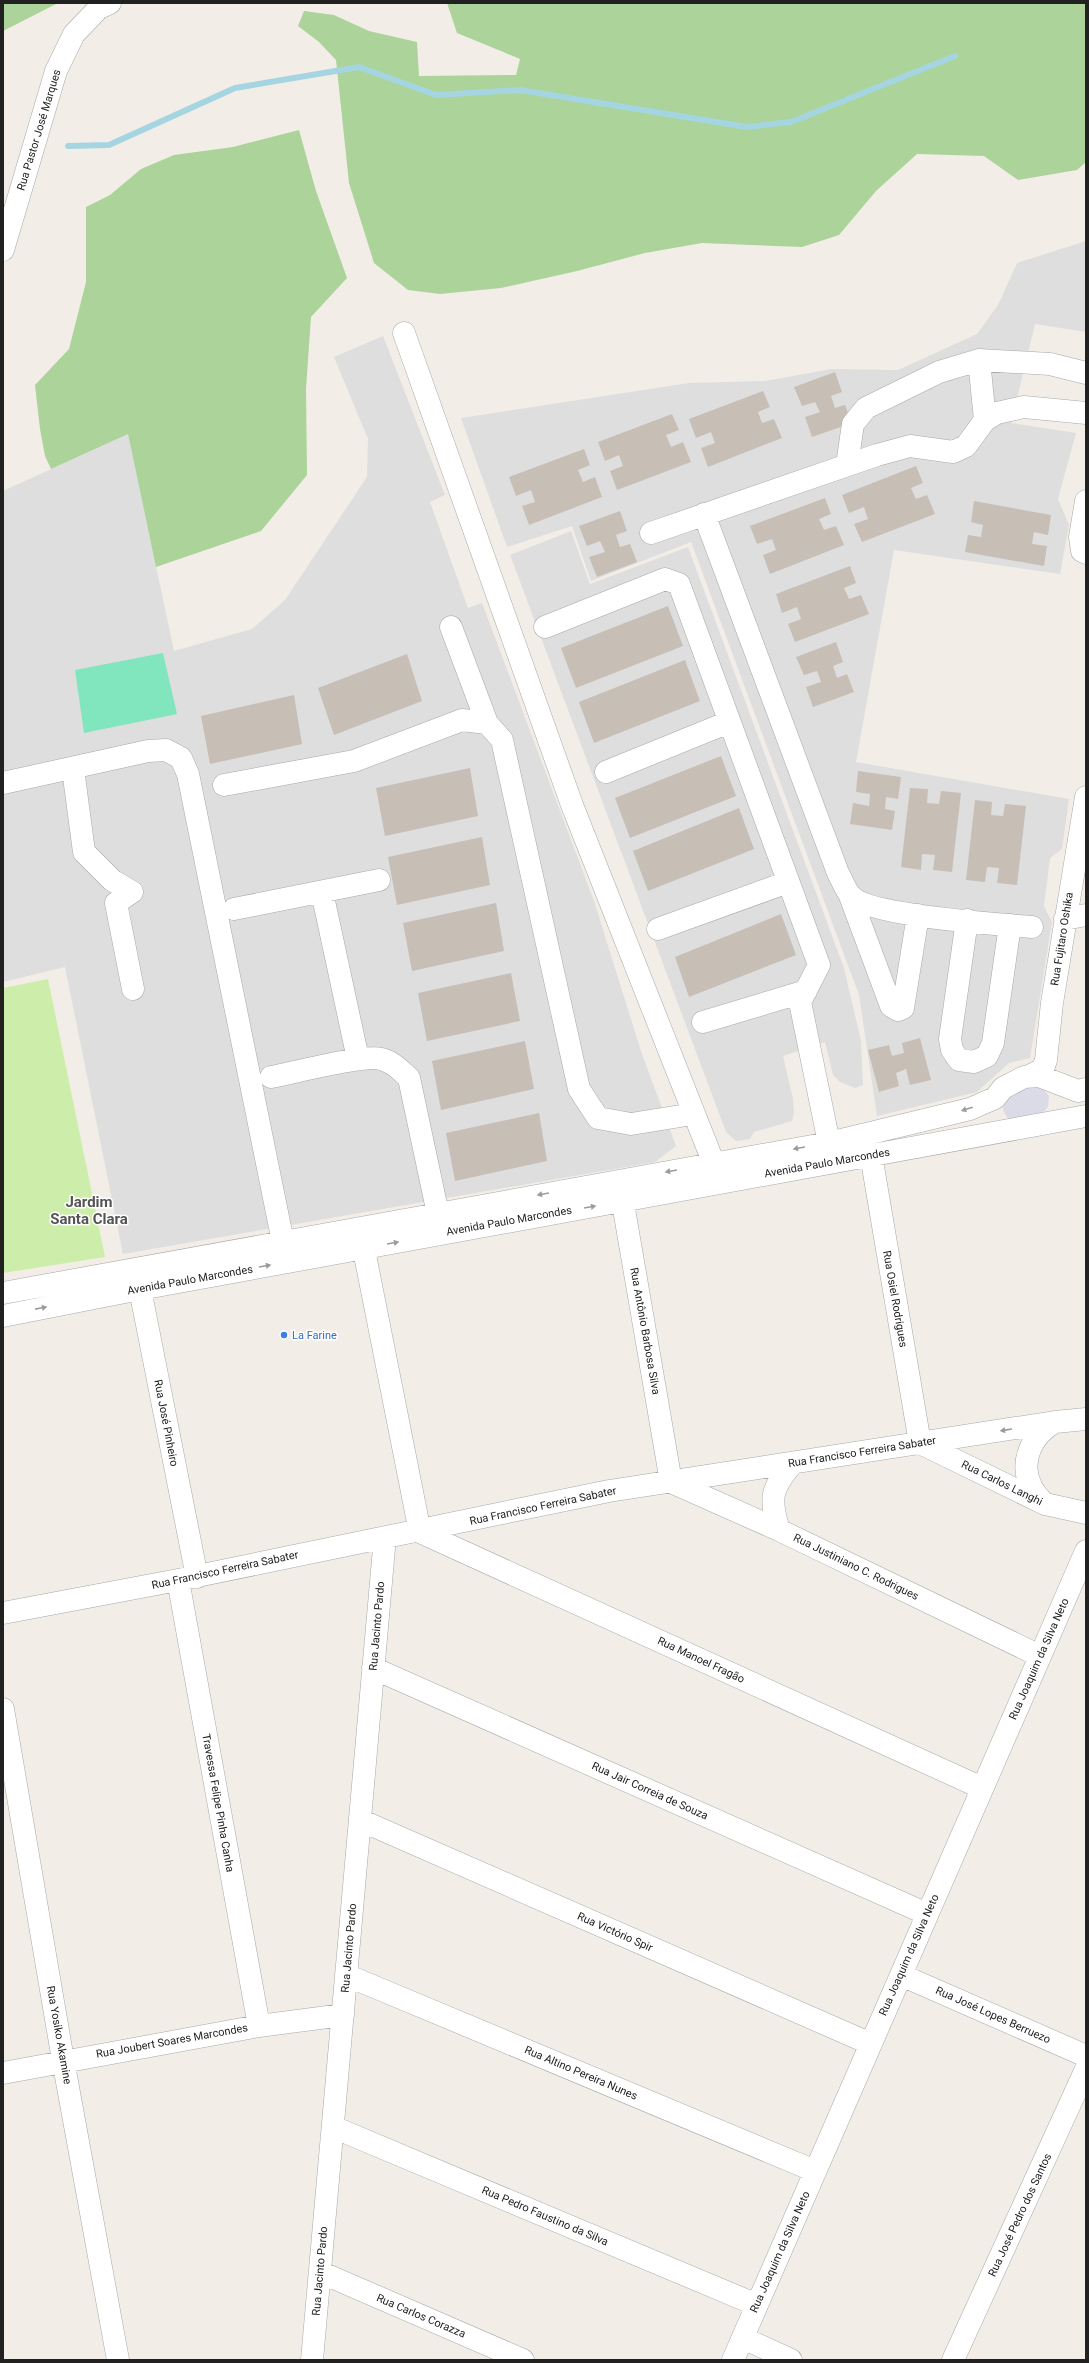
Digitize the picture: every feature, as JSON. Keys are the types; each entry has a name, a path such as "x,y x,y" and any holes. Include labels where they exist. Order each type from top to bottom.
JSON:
{"street":[{"name":"Rua Pastor José Marques","path":"3,250 56,71 74,34 99,8 110,3"},
{"path":"404,333 572,805 714,1164"},
{"path":"847,465 853,424 866,408 939,372 978,360 1050,364 1086,373"},
{"path":"978,360 984,420"},
{"path":"651,533 847,465 910,446 953,452 966,446 984,420 997,413 1024,407 1086,413"},
{"path":"1086,501 1080,537 1082,551 1086,553"},
{"path":"704,514 838,873 850,896 891,1006 898,1010 903,1008 918,916"},
{"path":"545,627 665,579 679,584 818,965 800,1002 829,1143"},
{"path":"451,627 487,723 502,740 579,1089 598,1118 631,1124 693,1114"},
{"path":"224,785 354,761 462,720 487,723"},
{"path":"606,772 729,722"},
{"path":"3,783 73,769 148,751 166,750 181,758 188,774 283,1242"},
{"path":"73,769 84,852 112,880 132,892 116,903 133,989"},
{"name":"Rua Fujitaro Oshika","path":"1041,1077 1046,1060 1052,1003 1076,917 1086,797"},
{"path":"234,909 378,880"},
{"path":"658,929 788,882"},
{"path":"322,892 358,1059"},
{"path":"850,896 877,908 918,916 1032,927"},
{"path":"967,920 950,1039 952,1050 959,1060 974,1062 987,1056 994,1043 1010,925"},
{"path":"703,1022 806,991"},
{"path":"271,1077 358,1059 380,1058 394,1064 409,1078 438,1214"},
{"name":"Avenida Paulo Marcondes","path":"3,1293 138,1279 621,1190 714,1164 829,1143 970,1109 995,1098 1003,1088 1024,1077 1041,1077 1059,1092 1061,1107 1053,1119 1040,1124"},
{"path":"1041,1077 1078,1091 1086,1089"},
{"path":"995,1098 994,1106 1000,1125 1015,1129"},
{"name":"Avenida Paulo Marcondes","path":"3,1316 138,1279 283,1242 362,1238 438,1214 871,1155 1086,1116"},
{"name":"Rua Osiel Rodrigues","path":"871,1155 920,1443"},
{"name":"Rua Antônio Barbosa Silva","path":"621,1190 671,1482"},
{"path":"362,1238 420,1532"},
{"name":"Rua José Pinheiro","path":"138,1279 188,1578"},
{"name":"Rua Francisco Ferreira Sabater","path":"3,1613 188,1578 385,1537 420,1532 609,1491 1055,1422 1086,1419"},
{"path":"1045,1504 1031,1487 1027,1471 1029,1452 1036,1437 1055,1422"},
{"name":"Rua Carlos Langhi","path":"920,1443 1045,1504 1086,1513"},
{"path":"779,1530 773,1511 774,1494 778,1481 793,1463"},
{"name":"Rua Justiniano C. Rodrigues","path":"671,1482 779,1530 1040,1656"},
{"name":"Rua Manoel Fragão","path":"420,1532 982,1788"},
{"name":"Rua Jacinto Pardo","path":"312,2360 385,1537"},
{"name":"Rua Joaquim da Silva Neto","path":"733,2360 1086,1551"},
{"name":"Travessa Felipe Pinha Canha","path":"188,1578 259,2026"},
{"name":"Rua Jair Correia de Souza","path":"373,1668 927,1914"},
{"name":"Rua Yosiko Akamine","path":"3,1709 63,2060 118,2360"},
{"name":"Rua Victório Spir","path":"360,1820 871,2044"},
{"name":"Rua Altino Pereira Nunes","path":"346,1975 815,2171"},
{"name":"Rua José Lopes Berruezo","path":"901,1975 1086,2056"},
{"name":"Rua Joubert Soares Marcondes","path":"3,2073 63,2060 259,2026 343,2015"},
{"name":"Rua José Pedro dos Santos","path":"953,2360 1086,2069"},
{"name":"Rua Pedro Faustino da Silva","path":"333,2127 757,2305"},
{"name":"Rua Carlos Corazza","path":"320,2272 523,2360"},
{"path":"743,2338 791,2360"}],"shaded area":[{"path":"1086,241 1086,332 1035,324 1011,423 1076,433 1058,499 1069,525 1060,574 894,550 856,762 1069,799 1062,849 1050,858 1044,906 1052,922 1030,1058 1009,1063 977,1092 877,1116 859,995 691,542 591,581 572,526 507,547 461,418 689,383 765,381 831,369 898,370 977,334 998,305 1017,263"},
{"path":"383,336 445,495 430,502 468,608 482,603 594,901 641,1051 676,1146 655,1162 123,1254 65,967 3,982 3,491 128,434 174,651 252,629 285,600 367,477 368,439 334,357"},
{"path":"571,531 590,584 688,547 844,968 861,1041 863,1085 855,1088 840,1082 833,1075 825,1042 783,1056 793,1099 794,1113 792,1121 754,1132 750,1139 736,1141 726,1132 510,555"},
{"path":"1023,1087 1041,1087 1049,1096 1048,1107 1042,1114 1008,1119 1003,1110 1004,1104 1007,1099"}],"green space":[{"path":"3,3 58,3 3,31"},
{"path":"447,3 1086,3 1086,162 1077,170 1018,180 984,156 917,154 876,191 839,235 802,247 702,243 645,253 577,271 501,288 440,294 408,290 374,263 349,183 336,60 319,42 298,26 304,11 334,15 369,31 417,42 419,76 516,75 520,59 457,33"},
{"path":"299,130 316,191 347,278 311,317 306,389 307,475 261,531 156,567 128,434 51,469 45,456 35,385 69,349 86,282 86,207 110,195 141,169 174,155 233,147"},
{"path":"163,653 177,714 84,733 75,670"},
{"path":"48,979 105,1257 3,1273 3,988"}],"building":[{"path":"835,372 842,392 831,396 835,408 845,405 852,423 812,437 805,417 820,412 815,402 802,406 794,387"},
{"path":"763,391 770,407 758,412 762,423 774,419 782,438 708,467 701,448 715,443 711,432 696,438 689,419"},
{"path":"672,414 679,430 666,435 671,447 683,442 691,462 617,490 610,471 623,466 619,455 605,461 598,442"},
{"path":"584,449 590,465 578,470 583,482 595,477 602,497 529,525 522,506 535,502 531,490 516,496 509,477"},
{"path":"916,466 923,483 911,488 916,499 927,495 935,514 862,542 854,524 868,519 864,507 849,513 842,495"},
{"path":"825,498 831,514 819,519 824,530 836,526 844,545 770,574 763,555 776,550 772,539 757,544 750,526"},
{"path":"974,501 1051,515 1048,535 1034,532 1032,544 1047,546 1044,566 965,552 968,535 981,537 983,525 971,522"},
{"path":"620,511 627,531 616,535 620,547 630,544 637,562 597,577 589,557 605,552 600,541 587,546 579,526"},
{"path":"850,566 856,583 844,588 849,599 861,595 869,614 795,642 788,624 801,619 797,607 782,613 776,594"},
{"path":"668,606 683,646 576,688 561,648"},
{"path":"836,642 843,662 833,666 837,678 847,674 854,692 813,707 806,687 821,682 817,671 804,675 796,657"},
{"path":"407,654 422,701 334,735 318,688"},
{"path":"685,660 700,701 594,743 579,702"},
{"path":"294,695 302,744 210,764 201,716"},
{"path":"721,756 736,796 630,838 615,798"},
{"path":"470,768 478,816 385,836 376,788"},
{"path":"858,771 901,777 898,799 886,797 885,809 895,811 892,830 850,824 853,803 869,806 870,794 856,792"},
{"path":"910,788 928,789 927,803 939,804 941,791 961,793 952,872 933,870 935,855 922,854 921,870 901,867"},
{"path":"975,800 992,802 991,815 1003,816 1005,804 1026,806 1017,885 997,883 999,868 987,867 985,882 966,880"},
{"path":"739,808 754,849 648,891 633,851"},
{"path":"482,837 490,885 397,905 388,857"},
{"path":"496,903 504,951 412,971 403,923"},
{"path":"781,914 796,955 689,997 675,957"},
{"path":"511,973 520,1021 427,1041 418,993"},
{"path":"920,1038 931,1080 910,1085 906,1069 896,1073 899,1086 879,1092 868,1050 889,1045 892,1056 904,1053 902,1043"},
{"path":"525,1041 534,1089 441,1110 432,1061"},
{"path":"539,1113 547,1161 455,1181 446,1133"}],"waterway":[{"path":"68,146 109,145 235,88 359,67 436,95 520,90 747,127 791,122 955,56"}],"place":[{"name":"La Farine","path":"284,1335"}],"district":[{"name":"Jardim Santa Clara","path":"89,1210"}]}
